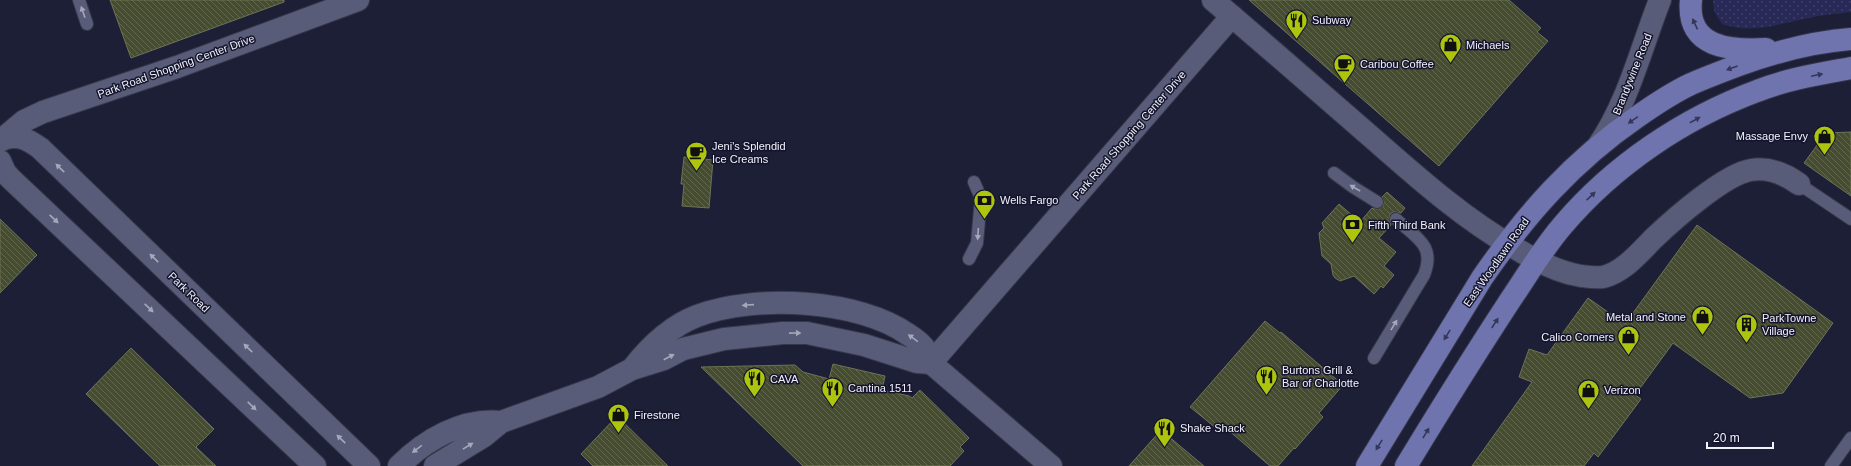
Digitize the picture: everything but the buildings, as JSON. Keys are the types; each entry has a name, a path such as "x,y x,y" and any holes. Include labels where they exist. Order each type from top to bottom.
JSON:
{"main road":[{"path":"1691,0 1691,14 1698,31 1704,38 1717,46 1741,50 1793,48"},
{"name":"East Woodlawn Road","path":"1367,466 1482,278 1506,243 1549,192 1598,146 1646,110 1690,84 1766,55 1793,48 1851,40"},
{"path":"1406,466 1468,365 1537,261 1563,224 1584,202 1637,156 1702,116 1758,90 1793,80 1851,68"}],"street":[{"name":"Park Road Shopping Center Drive","path":"0,145 24,121 43,112 177,67 358,0"},
{"path":"1213,0 1450,204 1472,221 1506,243 1537,261 1566,273 1595,278 1603,277 1623,267 1680,215 1723,183 1749,170 1767,170 1782,174 1799,184"},
{"name":"Brandywine Road","path":"1598,146 1606,134 1618,109 1660,0"},
{"name":"Park Road Shopping Center Drive","path":"931,363 1232,16"},
{"name":"Park Road","path":"0,145 9,137 17,136 26,139 40,148 369,466"},
{"path":"0,145 5,172 10,178 315,466"},
{"path":"632,369 650,348 685,322 715,310 737,306 777,303 798,303 832,307 879,318 900,328 926,349 931,363 1051,466"},
{"path":"435,466 484,436 501,422 608,383 632,369 664,360 683,349 724,339 783,333 807,333 823,335 864,345 917,362 931,363"},
{"path":"399,466 418,448 442,434 469,424 490,421 501,422"}],"lane":[{"path":"79,0 87,24"},
{"path":"1334,173 1377,202"},
{"path":"969,259 977,244 980,198 974,182"},
{"path":"1799,184 1851,219"},
{"path":"1374,358 1424,275 1428,265 1429,256 1426,247 1396,219"},
{"path":"1831,466 1851,438"}],"shaded area":[{"path":"1713,0 1851,0 1851,12 1816,16 1763,28 1744,28 1722,24 1714,11"}],"place":[{"name":"Subway","path":"1296,40"},
{"name":"Michaels","path":"1450,64"},
{"name":"Caribou Coffee","path":"1344,84"},
{"name":"Massage Envy","path":"1824,156"},
{"name":"Jeni's Splendid Ice Creams","path":"697,172"},
{"name":"Wells Fargo","path":"984,220"},
{"name":"Fifth Third Bank","path":"1353,244"},
{"name":"Metal and Stone","path":"1702,336"},
{"name":"ParkTowne Village","path":"1746,344"},
{"name":"Calico Corners","path":"1629,356"},
{"name":"Burtons Grill & Bar of Charlotte","path":"1267,396"},
{"name":"CAVA","path":"755,398"},
{"name":"Cantina 1511","path":"833,408"},
{"name":"Verizon","path":"1589,410"},
{"name":"Firestone","path":"618,434"},
{"name":"Shake Shack","path":"1164,448"}]}
